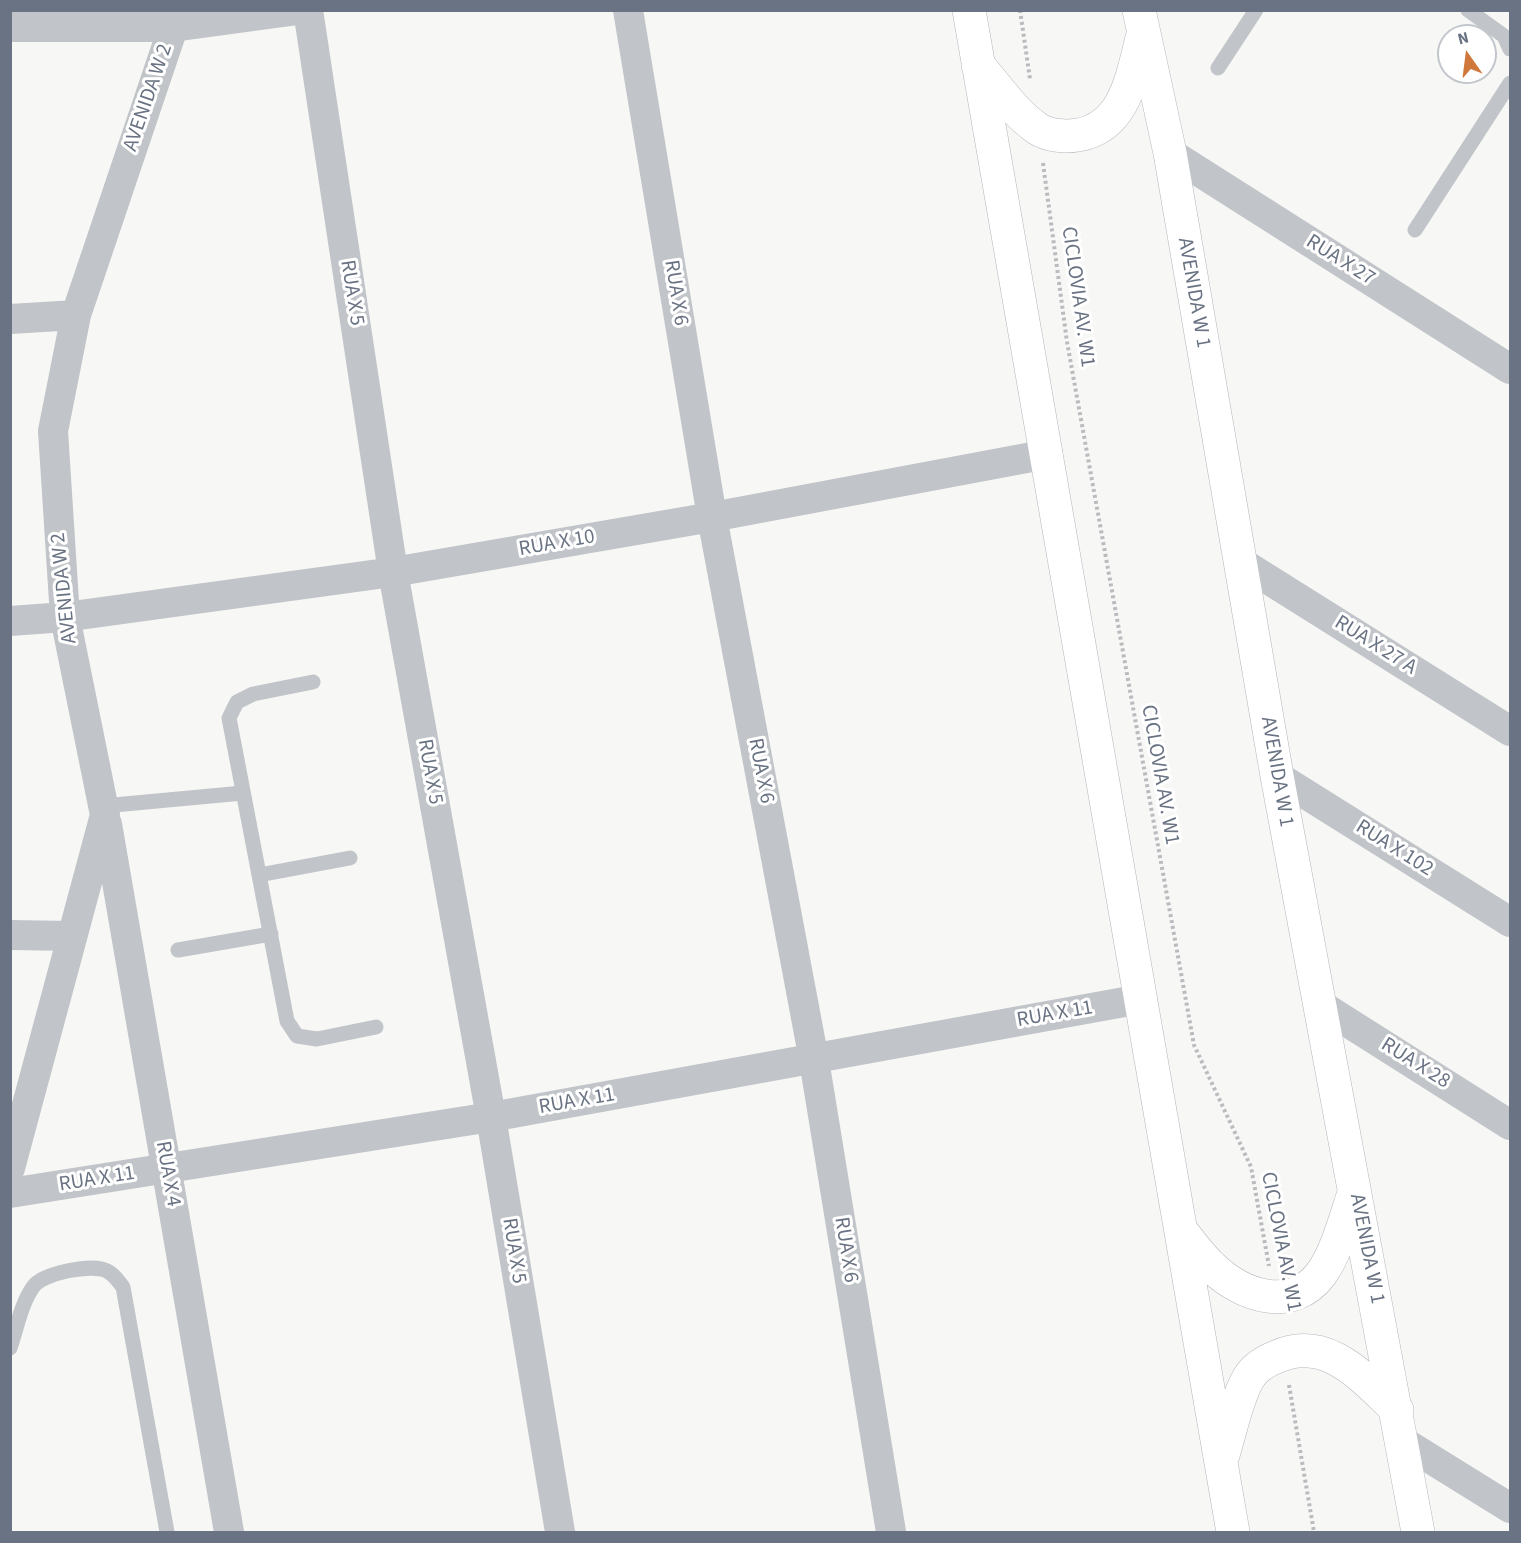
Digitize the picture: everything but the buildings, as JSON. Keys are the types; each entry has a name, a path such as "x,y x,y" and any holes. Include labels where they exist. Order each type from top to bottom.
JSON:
{"main road":[{"path":"969,10 1233,1533"},
{"path":"978,65 1038,129 1071,136 1088,133 1110,120 1125,99 1141,23"},
{"name":"AVENIDA W 1","path":"1141,23 1170,153 1277,776 1418,1533"},
{"path":"1182,1232 1212,1268 1240,1288 1276,1298 1291,1296 1310,1286 1322,1273 1354,1191"},
{"path":"1221,1461 1248,1378 1264,1362 1284,1353 1301,1350 1324,1352 1350,1365 1396,1410"}],"street":[{"path":"10,27 298,10"},
{"name":"RUA X 5","path":"308,10 393,572 491,1118 560,1533"},
{"name":"RUA X 6","path":"628,10 712,517 814,1060 891,1533"},
{"name":"AVENIDA W 2","path":"10,1168 104,811 65,617 53,431 76,315 176,19"},
{"name":"RUA X 27","path":"1170,153 1510,369"},
{"path":"10,319 76,315"},
{"name":"RUA X 10","path":"10,621 65,617 393,572 712,517 1047,454"},
{"name":"RUA X 27 A","path":"1239,561 1510,731"},
{"name":"RUA X 102","path":"1277,776 1510,922"},
{"name":"RUA X 4","path":"104,811 229,1533"},
{"path":"10,935 72,936"},
{"name":"RUA X 11","path":"10,1193 491,1118 1141,999"},
{"name":"RUA X 28","path":"1319,1004 1510,1125"},
{"path":"1402,1442 1510,1508"}],"lane":[{"path":"1218,68 1256,10"},
{"path":"1468,10 1504,36 1510,49"},
{"path":"1415,230 1510,83"},
{"path":"313,682 253,694 237,702 230,718 243,793 287,1021 297,1036 317,1039 375,1027"},
{"path":"104,811 243,793"},
{"path":"259,875 350,858"},
{"path":"178,950 271,934"},
{"path":"10,1348 27,1299 37,1282 52,1274 93,1268 106,1270 114,1276 123,1287 168,1533"}],"path":[{"name":"CICLOVIA AV. W1","path":"1020,10 1067,342 1194,1045 1251,1167 1276,1298"},
{"path":"1284,1353 1314,1533"}]}
